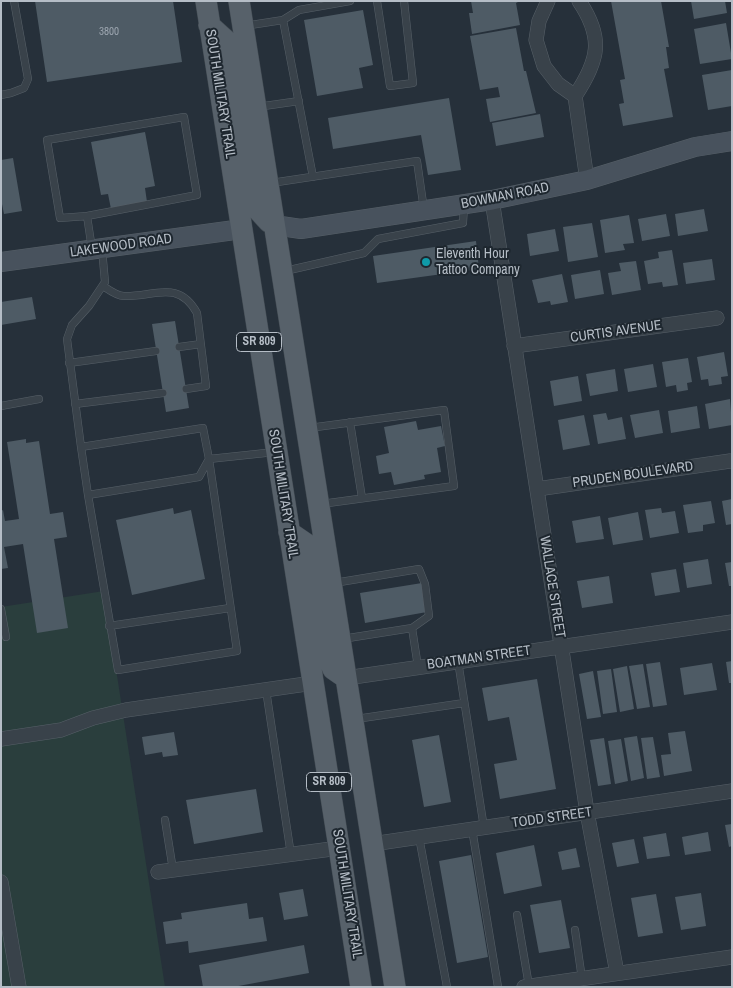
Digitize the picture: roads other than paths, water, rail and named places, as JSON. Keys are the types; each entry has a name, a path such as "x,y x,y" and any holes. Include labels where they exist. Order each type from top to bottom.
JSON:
{"main road":[{"name":"SOUTH MILITARY TRAIL","path":"206,1 360,979"},
{"name":"SR 809","path":"239,1 395,987"},
{"path":"209,25 230,44 254,194 258,210 274,225"},
{"path":"242,230 255,234 266,244 268,249 293,387 305,418"},
{"path":"289,532 308,545 324,649 333,669 346,678"},
{"path":"313,683 337,700 344,719 353,780 364,793"}],"street":[{"path":"548,1 539,21 536,40 544,66 558,84 575,96"},
{"path":"578,1 592,24 596,51 594,62 575,96 587,180"},
{"name":"BOWMAN ROAD","path":"274,225 301,229 492,200 587,180 695,147 732,142"},
{"name":"WALLACE STREET","path":"492,200 587,812 617,974"},
{"name":"LAKEWOOD ROAD","path":"1,262 242,230"},
{"name":"CURTIS AVENUE","path":"514,346 717,318"},
{"name":"PRUDEN BOULEVARD","path":"536,489 730,461"},
{"name":"BOATMAN STREET","path":"346,678 732,622"},
{"path":"1,739 61,730 93,718 126,710 313,683"},
{"name":"TODD STREET","path":"372,844 732,792"},
{"path":"158,872 339,848"},
{"path":"1,882 19,987"},
{"path":"524,987 732,957"},
{"path":"360,979 374,987"}],"lane":[{"path":"1,94 11,93 24,88 28,79 14,1"},
{"path":"243,26 283,20 299,10 350,1"},
{"path":"377,1 390,86 413,83 404,1"},
{"path":"283,20 313,177"},
{"path":"256,107 299,101"},
{"path":"184,118 197,195 87,216 60,218 47,140 184,118"},
{"path":"268,184 417,161 424,210"},
{"path":"282,272 364,253 378,239 463,223 464,204"},
{"path":"81,447 203,428 237,651 118,670 88,495 81,447 75,404 69,363 67,339 72,325 89,306 106,282 87,216"},
{"path":"102,286 122,296 171,292 184,296 192,304 197,313 206,386 186,389"},
{"path":"179,348 201,344"},
{"path":"69,363 156,351"},
{"path":"75,404 163,393"},
{"path":"1,406 39,399"},
{"path":"305,418 350,422 444,410 454,486 318,504"},
{"path":"350,422 362,498"},
{"path":"209,459 277,452"},
{"path":"88,495 199,477 209,459"},
{"path":"331,583 419,569 425,584 429,616 412,628 340,640"},
{"path":"1,608 6,637"},
{"path":"109,626 230,608"},
{"path":"412,628 418,667"},
{"path":"458,661 498,987"},
{"path":"266,690 291,855"},
{"path":"352,719 464,703"},
{"path":"165,820 173,870"},
{"path":"419,837 446,987"},
{"path":"517,915 529,986"},
{"path":"575,930 582,979"}],"place":[{"name":"Eleventh Hour Tattoo Company","path":"426,262"}]}
